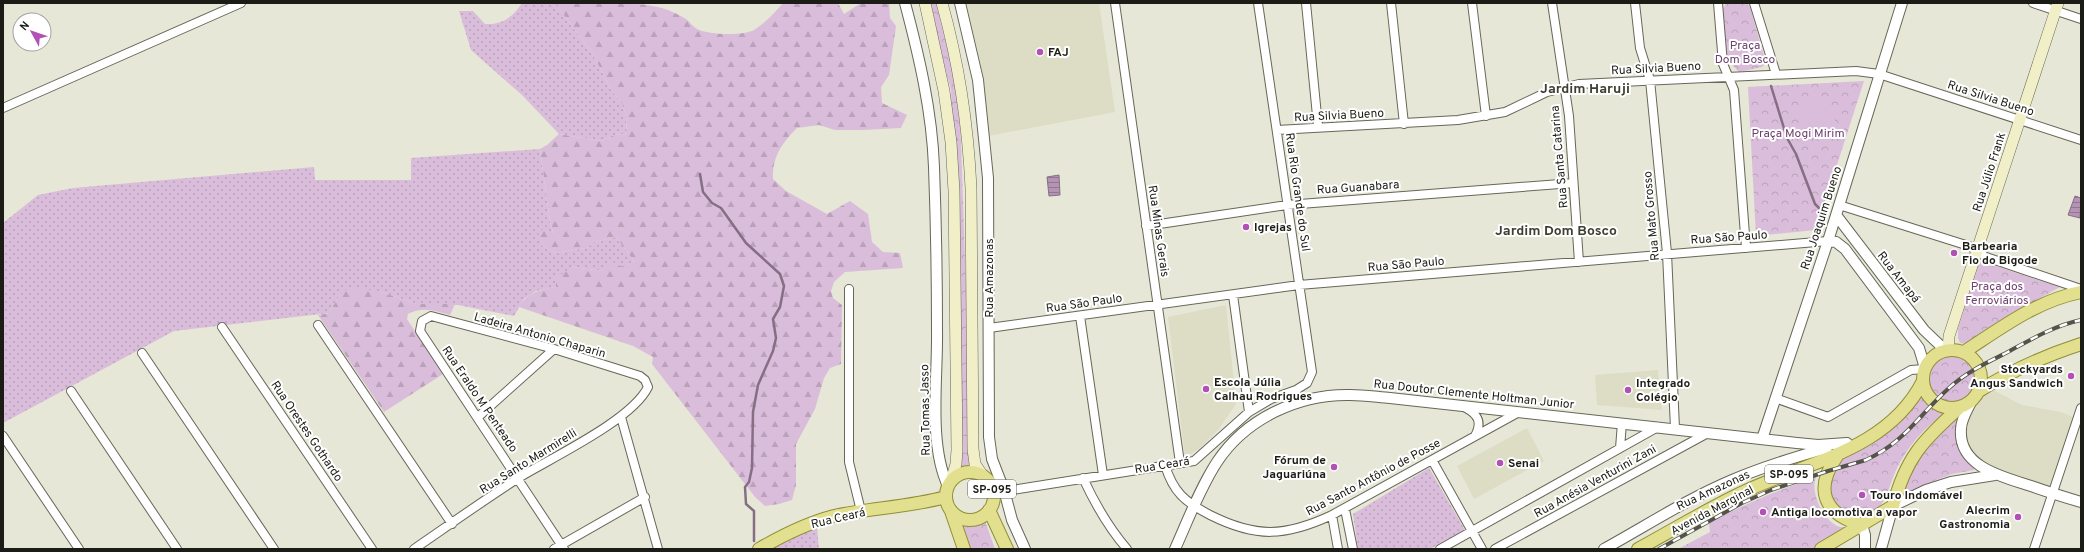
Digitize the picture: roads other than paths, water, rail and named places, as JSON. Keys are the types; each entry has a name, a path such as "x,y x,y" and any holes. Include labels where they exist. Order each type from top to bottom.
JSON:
{"main road":[{"path":"925,3 944,91 951,142 954,191 957,450 956,464 948,488 951,511 964,549"},
{"path":"942,3 963,99 969,146 971,188 972,449 975,464 983,476"},
{"name":"Rua Júlio Frank","path":"1947,350 1949,336 2057,7"},
{"path":"1964,352 2013,319 2039,305 2081,292"},
{"path":"1822,549 1893,506 1899,484 1909,462 1920,445 1959,408 2004,375 2043,356 2081,344"},
{"path":"1947,350 1964,352 1974,360 1979,367 1981,379 1976,395"},
{"name":"SP-095","path":"1924,373 1933,357 1947,350"},
{"path":"1924,373 1926,394 1938,405 1946,408 1959,408"},
{"name":"Avenida Marginal","path":"1638,549 1749,490 1837,456 1875,434 1896,416 1918,390 1924,373"},
{"path":"1837,456 1826,476 1824,492 1826,500 1830,507 1841,517 1862,525"},
{"name":"SP-095","path":"948,488 965,473 975,473 983,476 999,492 989,510 983,516 973,520 965,520 951,511"},
{"name":"Rua Ceará","path":"759,549 786,533 808,524 861,511 928,502 948,488"},
{"name":"SP-095","path":"989,510 1007,549"}],"street":[{"path":"3,108 241,3"},
{"name":"Rua Tomas Jasso","path":"905,3 921,70 932,138 934,165 937,331 936,402 938,452 942,473 948,488"},
{"name":"Rua Amazonas","path":"960,3 978,80 988,178 989,437 999,492 1025,549"},
{"name":"Rua Minas Gerais","path":"1115,3 1180,463"},
{"name":"Rua Rio Grande do Sul","path":"1258,3 1312,372 1307,383"},
{"path":"1306,3 1318,126"},
{"path":"1391,3 1404,124"},
{"path":"1472,3 1486,116"},
{"name":"Rua Santa Catarina","path":"1552,3 1564,88 1570,116 1579,262"},
{"name":"Rua Mato Grosso","path":"1635,3 1640,48 1650,80 1667,253 1675,428"},
{"path":"1718,3 1723,64 1730,76 1734,90 1746,248"},
{"path":"1754,3 1776,74"},
{"name":"Rua Joaquim Bueno","path":"1762,439 1828,241 1902,3"},
{"path":"2032,3 2057,7 2081,19"},
{"name":"Rua Silvia Bueno","path":"1277,130 1318,126 1404,124 1458,120 1486,116 1505,112 1547,92 1579,84 1856,70 1879,74 2081,140"},
{"name":"Rua Guanabara","path":"1146,226 1287,205 1573,183"},
{"path":"1839,205 1969,246 1986,257 2081,288"},
{"name":"Rua Amapá","path":"1836,215 1924,330 1947,350"},
{"path":"1775,398 1828,416 1911,370 1924,373 1919,348 1845,249 1836,242 1828,241"},
{"name":"Rua São Paulo","path":"989,328 1299,285 1579,262 1667,253 1828,241"},
{"path":"849,289 849,462 861,511"},
{"path":"1233,295 1248,412"},
{"name":"Ladeira Antonio Chaparin","path":"422,321 431,316 554,350 640,376 646,380 648,387"},
{"path":"1080,316 1103,475"},
{"name":"Rua Eraldo M Penteado","path":"422,321 420,331 519,478 560,548"},
{"path":"318,324 452,524"},
{"name":"Rua Orestes Gothardo","path":"222,327 372,549"},
{"path":"478,417 554,350"},
{"path":"142,353 274,549"},
{"name":"Rua Ceará","path":"999,492 1194,461 1248,412 1271,399 1296,390 1307,383"},
{"name":"Rua Santo Marmirelli","path":"414,549 519,478 622,417 645,393 648,387"},
{"path":"71,391 177,549"},
{"name":"Rua Doutor Clemente Holtman Junior","path":"1175,549 1217,461 1235,440 1254,424 1279,409 1325,396 1350,395 1464,406 1675,428 1706,434 1818,445 1847,443"},
{"path":"1976,395 1961,428 1962,442 1968,454 1978,465 1995,475 2081,502"},
{"path":"1464,406 1475,412 1479,419 1479,427 1474,436"},
{"path":"2034,549 2081,408"},
{"name":"Rua Santo Antônio de Posse","path":"1165,465 1169,480 1179,494 1194,507 1233,526 1257,532 1281,532 1308,526 1332,515 1519,412"},
{"path":"622,417 658,549"},
{"path":"1620,448 1622,423"},
{"name":"Rua Anésia Venturini Zani","path":"1440,549 1658,427"},
{"name":"Rua Anésia Venturini Zani","path":"1495,549 1706,434"},
{"name":"Rua Amazonas","path":"1604,549 1675,508 1730,480 1764,467 1875,434"},
{"path":"3,436 79,549"},
{"path":"1432,460 1482,549"},
{"path":"1881,549 1893,506 1926,490 1951,482 1995,475"},
{"path":"1083,478 1093,502 1109,528 1127,549"},
{"path":"560,548 645,497"},
{"path":"1344,508 1353,549"},
{"path":"1332,515 1338,549"},
{"path":"1862,525 1865,535 1865,549"}],"waterway":[{"path":"1771,86 1787,138 1796,154 1815,204 1820,209"},
{"path":"700,174 703,192 712,203 721,208 746,243 780,274 784,286 780,307 773,319 776,338 773,351 758,385 753,412 752,468 749,482 745,487 746,504 754,511 754,541"}],"railway":[{"path":"1659,549 1742,503 1771,490 1866,460 1879,453 1901,437 1938,398 1969,373 2042,334 2081,320"}],"place":[{"name":"FAJ","path":"1040,52"},
{"name":"Igrejas","path":"1246,227"},
{"name":"Barbearia Fio do Bigode","path":"1954,253"},
{"name":"Stockyards Angus Sandwich","path":"2071,376"},
{"name":"Escola Júlia Calhau Rodrigues","path":"1206,389"},
{"name":"Integrado Colégio","path":"1628,390"},
{"name":"Senai","path":"1500,463"},
{"name":"Fórum de Jaguariúna","path":"1334,467"},
{"name":"Touro Indomável","path":"1862,495"},
{"name":"Antiga locomotiva a vapor","path":"1763,512"},
{"name":"Alecrim Gastronomia","path":"2018,517"}],"district":[{"name":"Jardim Haruji","path":"1585,88"},
{"name":"Jardim Dom Bosco","path":"1556,230"}],"park label":[{"name":"Praça Dom Bosco","path":"1745,52"},
{"name":"Praça Mogi Mirim","path":"1798,133"},
{"name":"Praça dos Ferroviários","path":"1997,293"}]}
